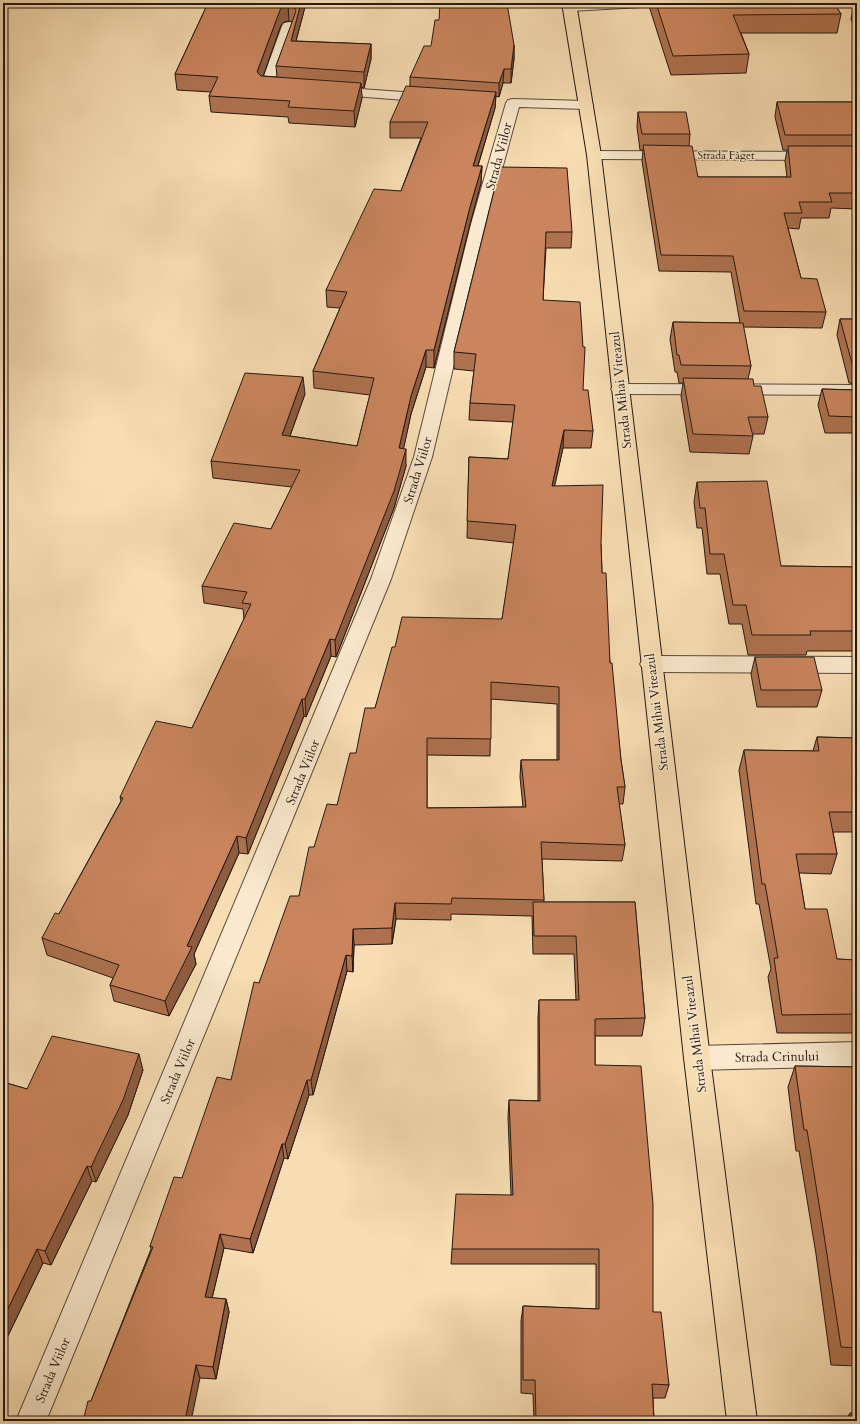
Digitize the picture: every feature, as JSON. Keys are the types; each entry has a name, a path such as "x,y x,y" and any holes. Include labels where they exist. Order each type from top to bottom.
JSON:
{"highway":[{"name":"Strada Mihai Viteazul","path":"569,5 594,155 650,664 742,1421"}],"street":[{"path":"569,5 642,3"},
{"path":"290,26 267,87 298,89"},
{"path":"322,90 441,98"},
{"name":"Strada Viilor","path":"31,1421 381,579 423,458 479,224 505,102 586,105"},
{"name":"Strada Făget","path":"594,155 857,156"},
{"path":"620,389 857,390"},
{"path":"650,664 857,665"},
{"name":"Strada Crinului","path":"697,1058 857,1054"}],"building":[{"path":"208,3 301,3 291,41 371,44 364,72 276,66 296,11 294,7 288,5 283,6 280,10 257,72 261,76 361,83 354,111 288,107 290,101 209,96 218,77 175,74"},
{"path":"440,3 507,3 514,45 511,69 504,69 499,83 410,77 424,46 431,46 435,20 439,20"},
{"path":"656,3 834,3 841,14 733,15 749,54 673,56"},
{"path":"854,5 857,5 857,12"},
{"path":"406,86 496,92 473,166 482,166 470,207 434,350 426,350 411,396 399,448 406,449 394,491 335,640 330,639 305,699 302,699 246,838 237,836 187,946 192,947 165,1001 110,985 119,965 42,938 55,913 59,914 123,798 120,797 156,721 192,728 251,604 242,603 247,592 202,586 234,523 271,529 300,470 211,461 245,373 303,377 282,435 357,446 374,378 313,371 347,292 326,290 374,189 401,191 428,122 390,122"},
{"path":"777,102 857,102 857,135 785,135"},
{"path":"638,112 686,112 690,134 642,134"},
{"path":"643,145 692,146 698,177 791,177 788,146 857,146 857,193 829,193 832,202 799,202 802,213 784,213 801,278 817,279 826,312 744,311 733,256 661,255"},
{"path":"500,167 567,168 572,232 546,232 543,300 580,302 583,347 585,347 583,390 588,390 593,431 564,430 552,486 603,485 601,544 602,573 606,573 610,663 612,663 625,787 617,787 625,845 541,842 544,900 452,898 451,904 395,903 392,928 353,929 352,956 346,955 311,1080 307,1080 285,1144 282,1144 250,1239 220,1234 205,1297 226,1299 213,1367 196,1365 185,1421 83,1421 88,1401 91,1401 153,1247 150,1246 174,1177 182,1178 217,1077 231,1080 254,982 259,983 290,896 299,896 309,847 314,847 327,804 337,805 350,753 356,753 365,708 375,708 392,647 395,647 402,617 502,619 516,525 467,521 469,457 508,459 515,405 470,403 476,354 454,352","holes":["491,682 559,687 559,760 521,760 526,807 427,808 427,738 491,739"]},
{"path":"840,319 857,319 857,368 853,367"},
{"path":"673,322 743,323 751,366 681,365 679,355 677,355"},
{"path":"683,378 753,379 754,386 761,386 768,417 748,417 753,436 693,434"},
{"path":"822,389 857,390 857,417 829,416"},
{"path":"767,481 781,566 857,567 857,631 810,631 811,635 752,635 746,605 733,605 724,554 710,554 705,508 700,508 697,482"},
{"path":"755,657 814,657 822,690 761,690"},
{"path":"817,737 857,738 857,812 829,812 837,854 796,854 805,909 827,909 837,959 857,960 857,1014 782,1015 774,958 778,958 765,884 762,884 744,750 819,751"},
{"path":"533,902 635,902 645,1018 595,1019 595,1065 641,1066 653,1204 653,1312 661,1312 669,1385 652,1384 654,1421 536,1421 535,1380 523,1380 523,1306 599,1309 599,1249 452,1249 456,1194 513,1195 509,1100 540,1101 539,1000 579,1000 576,936 534,936"},
{"path":"52,1036 139,1054 123,1100 91,1167 87,1166 45,1251 37,1249 3,1319 3,1082 27,1089"},
{"path":"795,1066 857,1067 857,1348 841,1347 807,1130 804,1130"},
{"path":"850,1413 857,1413 857,1421 851,1421"}]}
